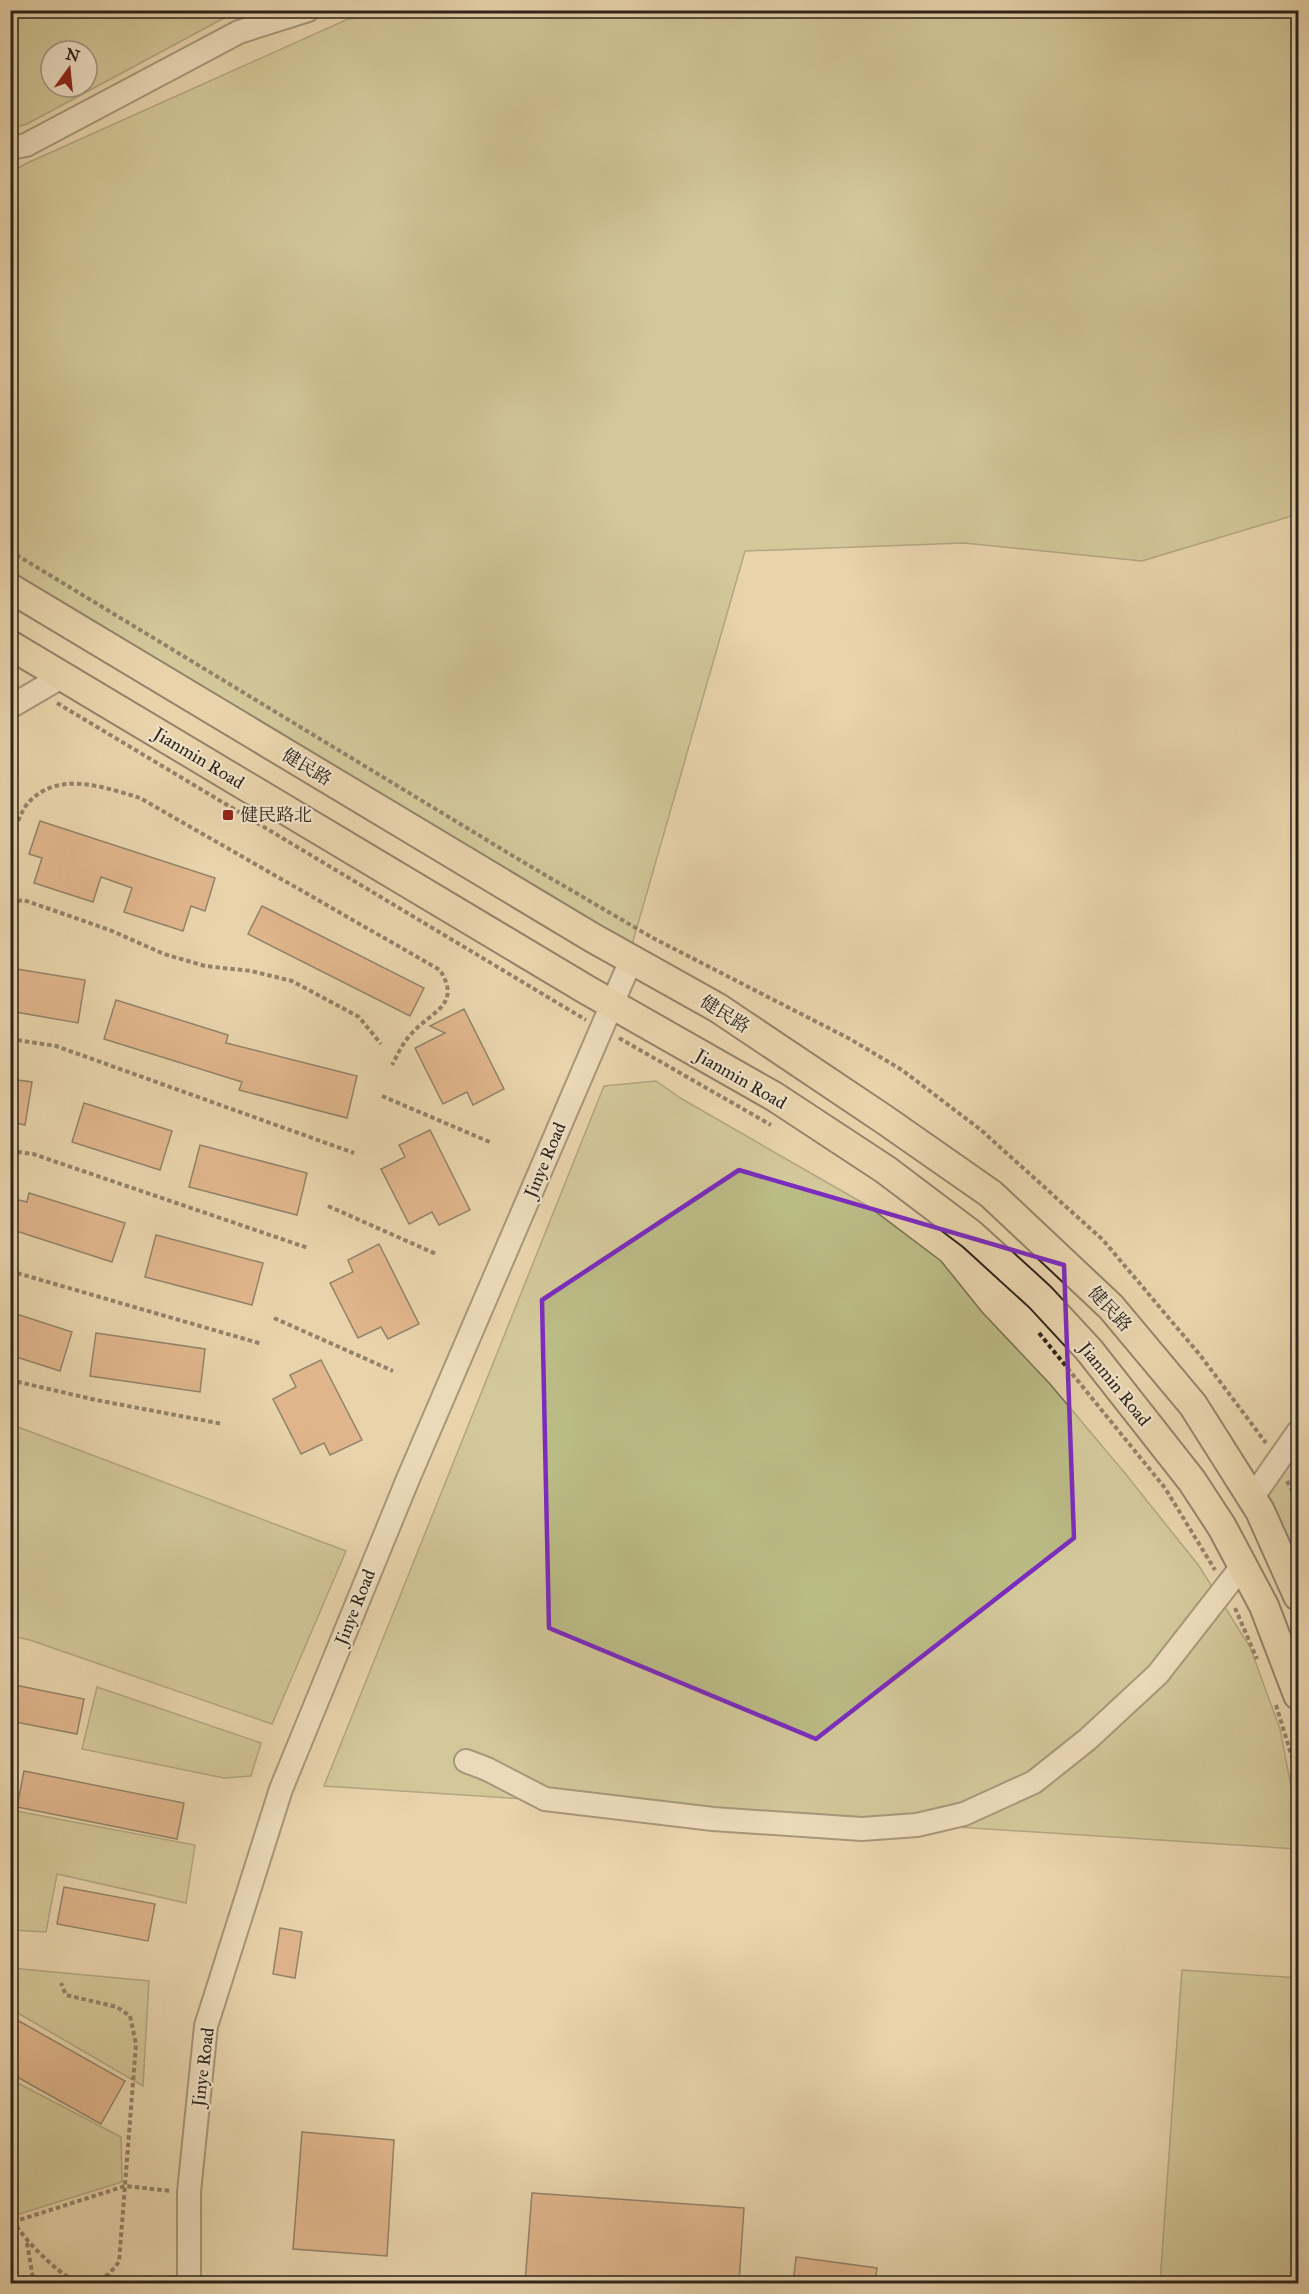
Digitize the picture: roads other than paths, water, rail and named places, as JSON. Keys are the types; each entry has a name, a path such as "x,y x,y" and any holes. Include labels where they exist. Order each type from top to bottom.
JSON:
{"main road":[{"name":"健民路","path":"10,588 630,960 718,1008 992,1194 1112,1307 1193,1405 1260,1511 1299,1596"},
{"name":"Jianmin Road","path":"10,645 606,1016 775,1097 886,1170 972,1235 1040,1297 1089,1350 1192,1481 1222,1527 1264,1605 1286,1696"}],"street":[{"path":"10,148 26,145 239,32 308,10"},
{"path":"10,707 63,676"},
{"name":"Jinye Road","path":"189,2283 189,2192 206,2026 281,1789 408,1479 630,960"},
{"path":"1252,1498 1299,1432"},
{"path":"466,1761 545,1799 713,1819 862,1829 917,1825 964,1814 1034,1782 1088,1739 1158,1674 1243,1565"}],"place":[{"name":"健民路北","path":"228,815"}]}
